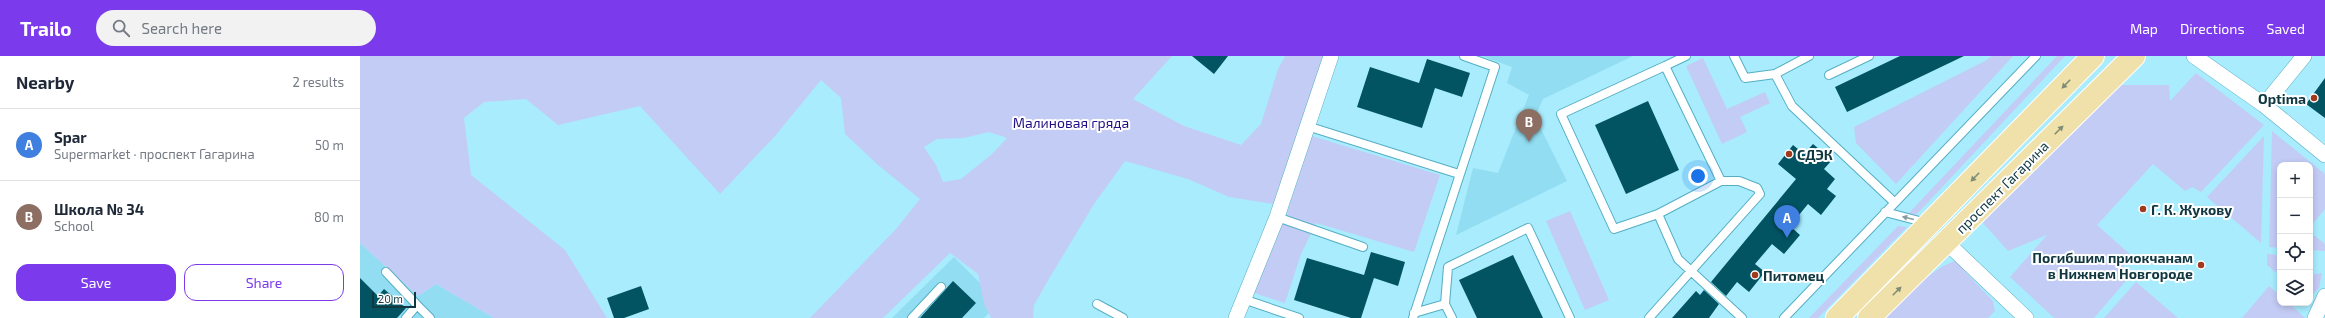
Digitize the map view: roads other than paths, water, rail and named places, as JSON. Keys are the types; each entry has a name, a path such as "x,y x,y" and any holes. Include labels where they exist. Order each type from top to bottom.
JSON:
{"main road":[{"name":"проспект Гагарина","path":"1837,318 2093,56"},
{"name":"проспект Гагарина","path":"1869,318 2134,56"}],"street":[{"path":"1236,318 1277,217 1331,56"},
{"path":"2194,56 2264,105 2325,155"},
{"path":"2264,105 2304,56"},
{"path":"1946,242 2026,318"},
{"path":"2315,318 2325,296"}],"lane":[{"path":"1414,315 1459,174 1496,67 1464,56"},
{"path":"1649,318 1760,194 1757,188 1738,181 1722,181 1658,214 1614,229 1561,114 1686,56"},
{"path":"1734,56 1745,78 1775,74 1809,56"},
{"path":"1829,75 1869,56"},
{"path":"1784,318 2036,56"},
{"path":"1665,66 1722,181"},
{"path":"1775,74 1792,106 1894,202"},
{"path":"1308,126 1459,174"},
{"path":"1885,212 1930,224"},
{"path":"1658,214 1678,258 1742,318"},
{"path":"1277,217 1363,248"},
{"path":"1452,318 1445,304 1448,267 1528,228 1570,318"},
{"path":"386,272 430,318"},
{"path":"912,318 940,287"},
{"path":"1243,299 1299,318"},
{"path":"1097,304 1123,318"},
{"path":"1414,315 1445,304"},
{"path":"406,318 417,305"}],"place":[{"name":"Optima","path":"2314,98"},
{"name":"Школа № 34","path":"1529,142"},
{"name":"СДЭК","path":"1789,154"},
{"name":"Г. К. Жукову","path":"2143,209"},
{"name":"Spar","path":"1787,238"},
{"name":"Погибшим приокчанам в Нижнем Новгороде","path":"2201,265"},
{"name":"Питомец","path":"1755,275"}],"park label":[{"name":"Малиновая гряда","path":"1071,122"}]}
